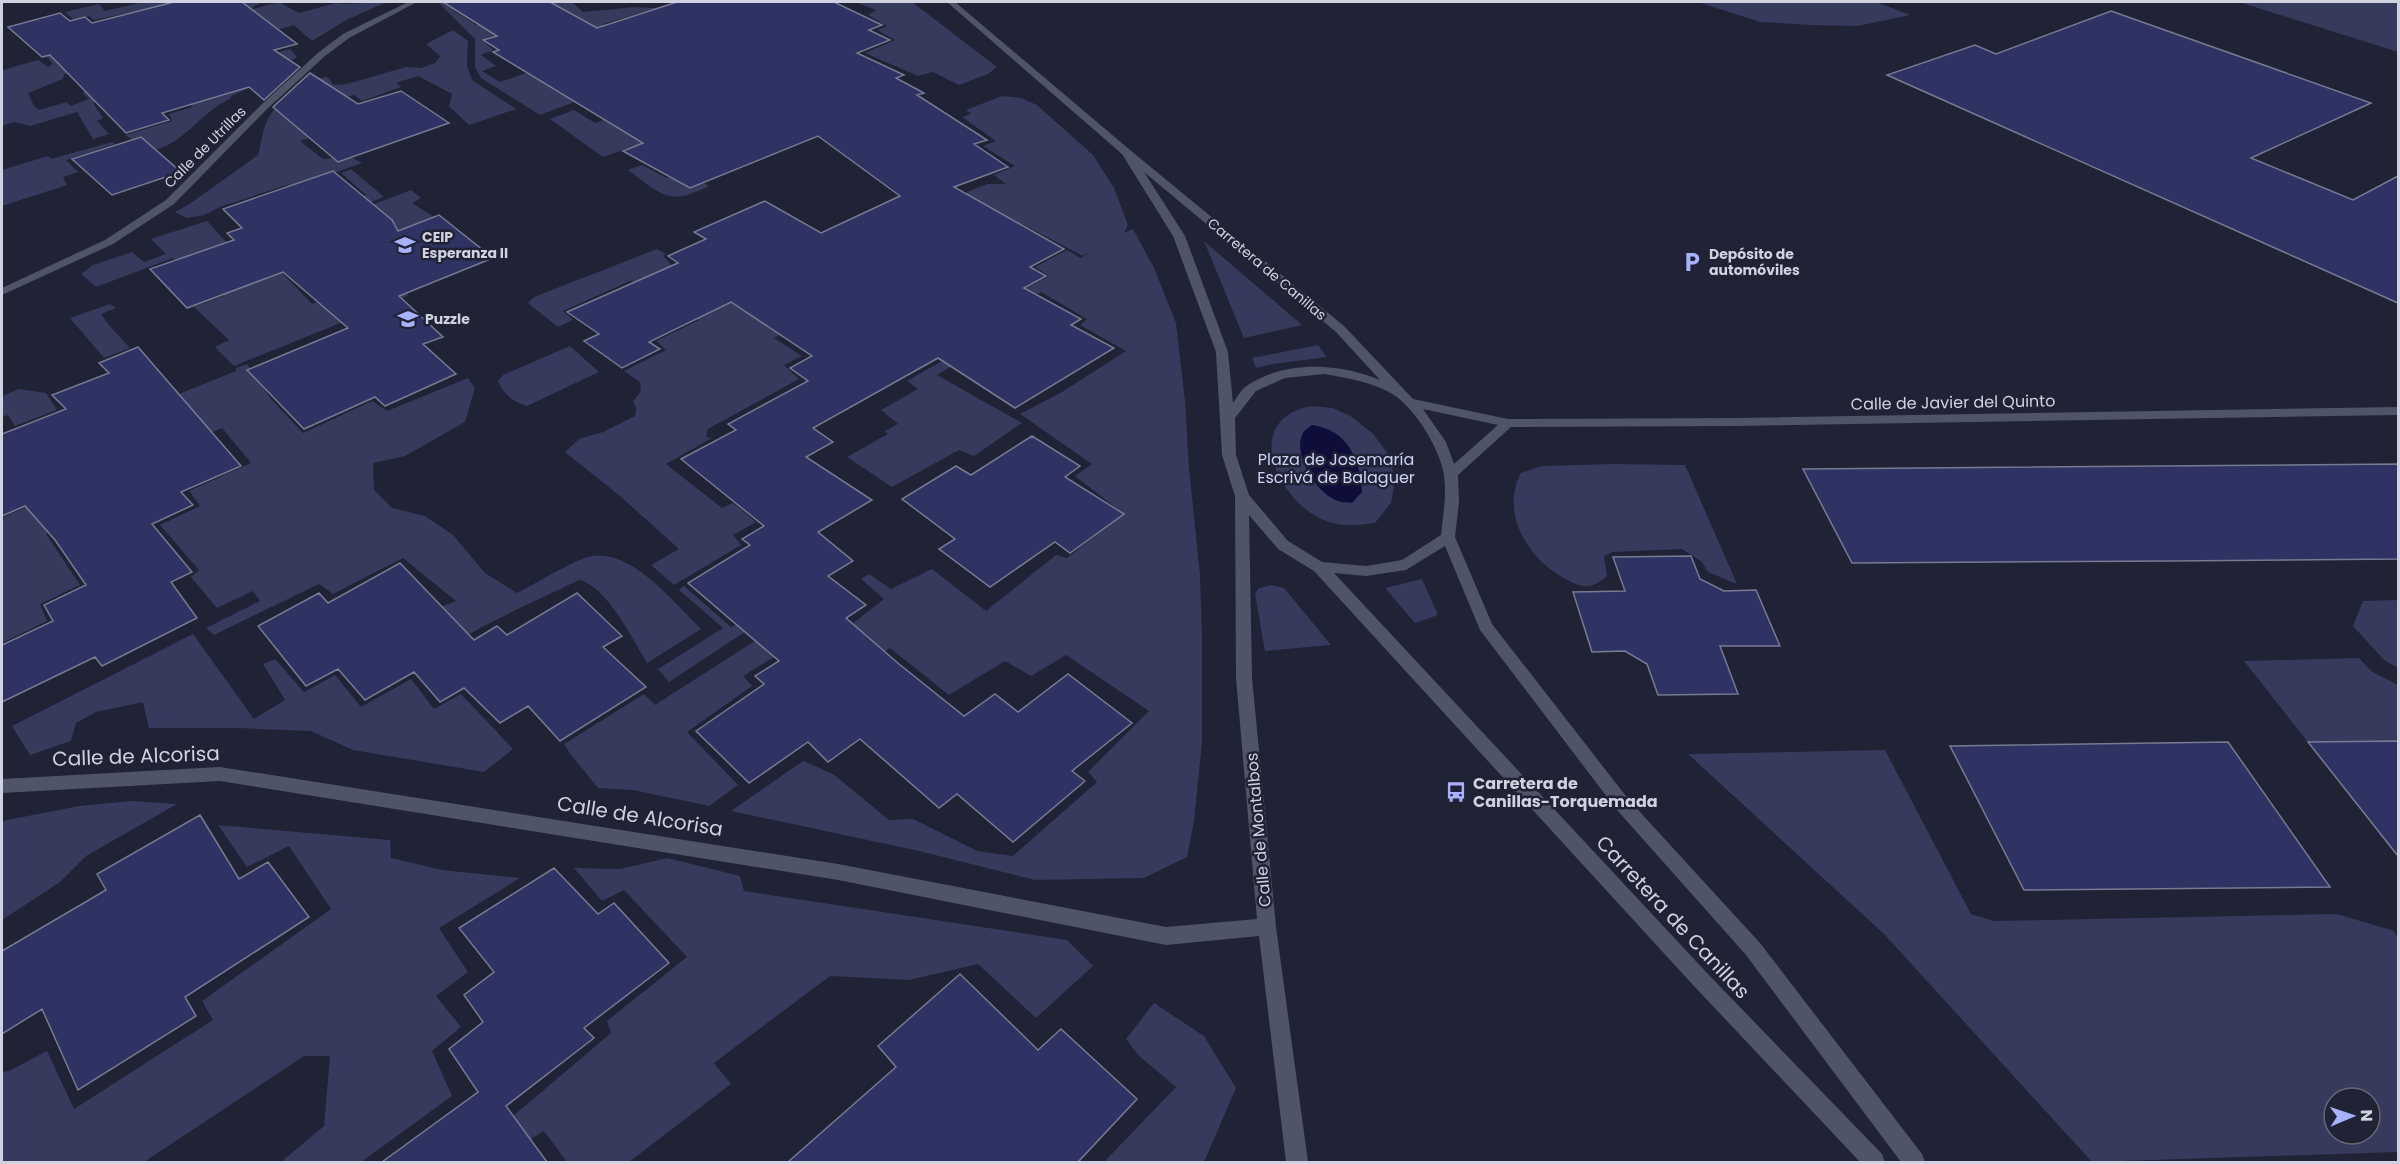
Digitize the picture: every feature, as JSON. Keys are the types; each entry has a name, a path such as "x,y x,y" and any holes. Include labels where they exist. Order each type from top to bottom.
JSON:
{"street":[{"name":"Calle de Utrillas","path":"2,292 109,242 170,202 264,107 322,54 346,36 413,2"},
{"name":"Carretera de Canillas","path":"951,2 1126,152 1340,329 1404,398"},
{"name":"Carretera de Canillas","path":"1126,152 1179,236 1222,352 1228,418"},
{"path":"1324,370 1362,377 1404,398 1423,416 1439,442 1451,474 1452,502 1448,537 1406,565 1366,571 1319,567 1283,545 1242,496 1228,456 1228,418 1251,388 1283,374 1324,370"},
{"name":"Calle de Javier del Quinto","path":"1404,398 1508,423 1735,422 2398,411"},
{"path":"1451,474 1508,423"},
{"name":"Calle de Montalbos","path":"1242,496 1244,678 1267,927 1297,1162"},
{"name":"Carretera de Canillas","path":"1448,537 1485,626 1623,806 1753,950 1914,1162"},
{"name":"Carretera de Canillas","path":"1319,567 1603,875 1874,1162"},
{"name":"Calle de Alcorisa","path":"2,786 220,774 838,872 1166,936 1267,927"}],"green space":[{"path":"143,2 180,2 94,20 89,16 73,19 65,12 99,4 105,11"},
{"path":"227,2 263,2 74,74 64,74 63,79 28,93 34,106 39,110 67,102 70,106 89,99 82,92 97,87 152,86 93,103 103,118 97,121 109,134 93,139 77,112 30,126 14,122 2,126 3,70 38,60 48,67 53,64 43,52 224,8"},
{"path":"279,2 299,13 336,3 387,2 346,20 312,41 294,25 269,32 249,10"},
{"path":"438,2 481,2 453,10 476,25 486,22 504,32 481,40 494,50 481,55 496,66 482,71 500,82 552,64 582,99 540,115 481,78 475,67 475,39"},
{"path":"555,2 572,2 583,12 636,7 667,9 665,16 649,10 603,24 606,28 574,38 542,8"},
{"path":"855,2 912,2 997,67 988,74 959,85 933,72 918,76 865,53 895,40 877,30 887,26 868,15 876,10"},
{"path":"1698,2 1876,2 1910,15 1858,26 1760,22"},
{"path":"2239,2 2398,2 2398,52"},
{"path":"453,30 468,41 467,66 472,80 516,109 469,125 449,106 452,94 418,76 396,83 401,87 362,101 354,95 298,113 322,134 300,141 323,159 350,156 362,163 292,188 287,185 220,207 204,215 187,218 175,212 258,155 270,115 283,100 301,87 319,78 328,77 333,85 347,84 406,67 421,68 435,63 440,56 426,44"},
{"path":"290,49 297,57 257,83 231,96 173,142 151,151 125,135 172,121 169,114 192,107 189,102 271,54"},
{"path":"1002,96 1021,98 1037,105 1093,155 1114,188 1128,225 1124,233 1133,229 1154,268 1176,323 1200,575 1202,742 1194,821 1187,857 1144,878 1035,880 919,851 731,811 803,761 833,774 889,820 913,819 977,851 1013,856 1097,782 1088,772 1149,711 1066,655 1031,676 1005,661 949,695 890,648 877,656 847,628 884,599 861,579 869,574 891,589 932,569 986,611 1056,555 1067,558 1124,514 1075,476 1092,464 1020,414 1062,392 1126,351 1080,325 1087,319 1041,292 1030,298 1018,293 1049,276 1035,267 1067,250 1081,258 1093,251 1083,256 1022,224 983,240 862,238 840,224 887,203 938,204 987,184 1006,184 994,175 1015,166 983,146 996,141 962,117 971,114 966,110"},
{"path":"646,106 699,123 603,157 550,119 574,110 595,123"},
{"path":"112,142 115,144 66,160 78,172 63,177 67,185 2,206 2,170 48,156 51,159"},
{"path":"642,165 667,178 684,171 709,186 684,196 666,195 649,186 628,170"},
{"path":"351,169 384,197 366,204 334,253 282,273 312,304 389,275 408,293 407,296 234,366 215,347 229,340 194,307 224,296 220,285 324,211 366,195 341,173"},
{"path":"411,190 421,198 412,203 434,217 341,252 372,205"},
{"path":"207,221 229,245 181,264 173,258 96,287 81,274 93,265 132,252 144,262 166,254 151,239"},
{"path":"1204,241 1302,325 1244,338"},
{"path":"657,249 666,254 663,256 672,265 668,269 646,280 630,281 563,311 573,320 558,327 528,303 534,297"},
{"path":"726,293 811,318 774,338 802,356 784,365 799,379 708,429 706,437 712,438 666,464 722,508 733,503 756,522 733,535 741,545 674,585 651,565 679,549 620,496 565,452 579,439 603,432 635,416 636,408 633,401 641,391 640,382 624,371 666,350 656,341 699,320 688,311"},
{"path":"110,304 116,308 101,314 130,348 104,358 70,318"},
{"path":"972,344 982,348 937,375 1022,423 974,456 959,450 892,487 847,457 888,434 885,431 898,424 881,410 918,389 907,381"},
{"path":"1318,345 1327,357 1256,368 1252,358"},
{"path":"570,346 599,372 527,406 509,397 500,386 498,381 503,375"},
{"path":"247,364 271,399 303,433 372,401 387,411 468,378 475,388 465,422 405,456 373,463 374,490 392,508 425,516 453,535 485,573 517,593 580,560 604,556 635,568 650,579 701,629 647,663 609,602 589,584 579,580 457,641 440,607 456,601 403,558 333,594 319,584 214,635 206,628 260,601 253,591 217,608 191,577 199,570 160,525 200,506 189,491 251,463 222,428 195,439 149,406 236,371 236,368"},
{"path":"19,389 46,393 57,410 15,426 8,415 2,417 2,396"},
{"name":"Plaza de Josemaría Escrivá de Balaguer","path":"1311,406 1333,408 1352,417 1373,434 1389,455 1395,480 1391,503 1375,523 1346,525 1329,522 1311,513 1295,499 1282,482 1274,463 1272,444 1276,428 1289,414"},
{"path":"1685,465 1737,584 1708,572 1702,562 1682,549 1613,552 1604,556 1607,576 1590,586 1575,584 1562,577 1538,558 1520,532 1516,518 1515,488 1521,473 1542,466"},
{"path":"45,499 66,525 46,534 80,585 40,604 47,621 2,643 2,518"},
{"path":"1422,579 1438,615 1415,623 1385,588"},
{"path":"1271,585 1284,588 1331,645 1265,651 1255,594 1259,588"},
{"path":"684,586 731,627 747,619 754,626 669,682 658,669 723,628 679,590"},
{"path":"2398,600 2398,668 2384,660 2353,626 2363,601"},
{"path":"193,634 254,719 285,700 263,664 275,659 304,692 335,675 361,707 411,679 434,709 461,694 513,749 484,772 353,750 311,731 149,728 143,702 96,712 76,723 71,741 30,755 12,726"},
{"path":"764,635 784,651 743,676 752,686 687,732 738,785 709,806 633,790 598,788 564,744 644,694 655,705"},
{"path":"2359,658 2371,671 2398,685 2398,741 2308,742 2244,661"},
{"path":"1885,750 1971,914 1994,921 2337,914 2394,931 2398,938 2398,1152 2092,1162 1884,934 1688,754"},
{"path":"131,801 177,804 86,856 60,882 2,920 2,821 79,806"},
{"path":"218,825 390,840 391,858 442,870 520,878 439,928 468,972 436,996 461,1027 432,1051 452,1096 361,1162 281,1162 324,1126 330,1056 304,1056 144,1162 2,1162 2,1072 9,1071 47,1051 74,1109 213,1020 202,1001 331,909 289,846 247,867"},
{"path":"667,858 740,876 744,891 1067,940 1093,966 1036,1018 978,964 909,980 830,976 714,1063 731,1084 629,1162 567,1162 544,1131 523,1144 507,1121 611,1033 607,1021 687,957 624,890 602,901 574,868 620,869"},
{"path":"1154,1003 1204,1036 1236,1088 1204,1162 1104,1162 1176,1087 1138,1055 1126,1039"}],"shaded area":[{"path":"1312,425 1335,433 1350,448 1358,468 1362,492 1352,503 1340,502 1330,497 1309,474 1304,464 1300,444 1306,429"}],"building":[{"path":"174,2 242,2 297,44 274,50 300,67 264,100 249,87 162,113 169,120 126,133 50,55 42,57 8,27 60,13 70,21 85,17 92,23"},
{"path":"443,2 550,2 597,28 677,2 834,2 882,25 869,30 890,40 857,53 904,75 896,78 924,93 917,95 987,140 974,144 1008,167 954,187 1064,249 1030,267 1046,276 1024,288 1081,319 1071,325 1114,348 1015,408 938,358 813,428 833,442 806,457 872,500 818,532 853,561 828,576 866,605 846,618 899,664 964,716 995,694 1018,712 1068,674 1132,723 1072,771 1085,781 1013,842 957,794 939,808 860,739 828,762 808,742 749,783 696,731 764,684 755,676 779,661 688,583 750,545 742,539 764,526 681,459 736,430 728,424 808,381 790,368 812,356 731,302 649,342 660,349 622,368 584,341 599,334 567,312 678,263 668,256 706,239 694,232 765,201 821,233 900,196 818,136 690,188 623,151 643,143 493,52 499,50 483,40 497,36"},
{"path":"2111,11 2371,103 2251,158 2353,200 2398,176 2398,303 1887,75 1975,45 1996,54"},
{"path":"310,73 358,104 401,91 449,123 338,162 273,107"},
{"path":"141,137 181,172 112,195 72,159"},
{"path":"333,171 392,220 398,231 439,215 493,258 399,296 443,337 423,344 456,374 385,406 375,397 304,429 247,370 348,328 283,272 187,308 150,269 234,240 227,233 242,228 223,209"},
{"path":"138,347 241,466 181,492 193,505 152,524 192,572 171,582 197,618 102,666 95,657 2,702 2,645 53,621 44,605 86,585 55,540 25,506 2,516 2,434 66,409 52,395 109,373 99,363"},
{"path":"1032,436 1080,466 1065,477 1124,514 1070,553 1055,542 990,587 939,549 955,539 902,499 956,466 971,475"},
{"path":"2398,464 2398,559 2171,561 1852,563 1803,469"},
{"path":"1691,556 1700,579 1724,591 1756,590 1780,646 1720,646 1738,694 1658,695 1647,664 1625,651 1592,652 1573,592 1625,591 1613,557"},
{"path":"400,563 474,640 497,626 507,635 577,593 622,636 603,647 646,687 560,741 528,706 500,723 464,688 440,702 414,672 365,700 338,669 306,686 258,626 319,593 328,603"},
{"path":"2398,741 2398,856 2308,742"},
{"path":"2228,742 2330,887 2024,890 1950,746"},
{"path":"200,815 239,879 268,862 309,917 185,997 196,1016 78,1090 42,1009 2,1034 2,951 106,890 97,874"},
{"path":"554,868 598,914 614,903 669,963 584,1028 594,1038 506,1106 547,1162 382,1162 478,1092 449,1049 483,1022 464,995 494,972 459,928"},
{"path":"960,974 1038,1050 1061,1029 1137,1099 1078,1162 788,1162 896,1067 878,1046"}],"place":[{"name":"CEIP Esperanza II","path":"405,245"},
{"name":"Depósito de automóviles","path":"1692,262"},
{"name":"Puzzle","path":"408,319"},
{"name":"Carretera de Canillas-Torquemada","path":"1456,792"}]}
